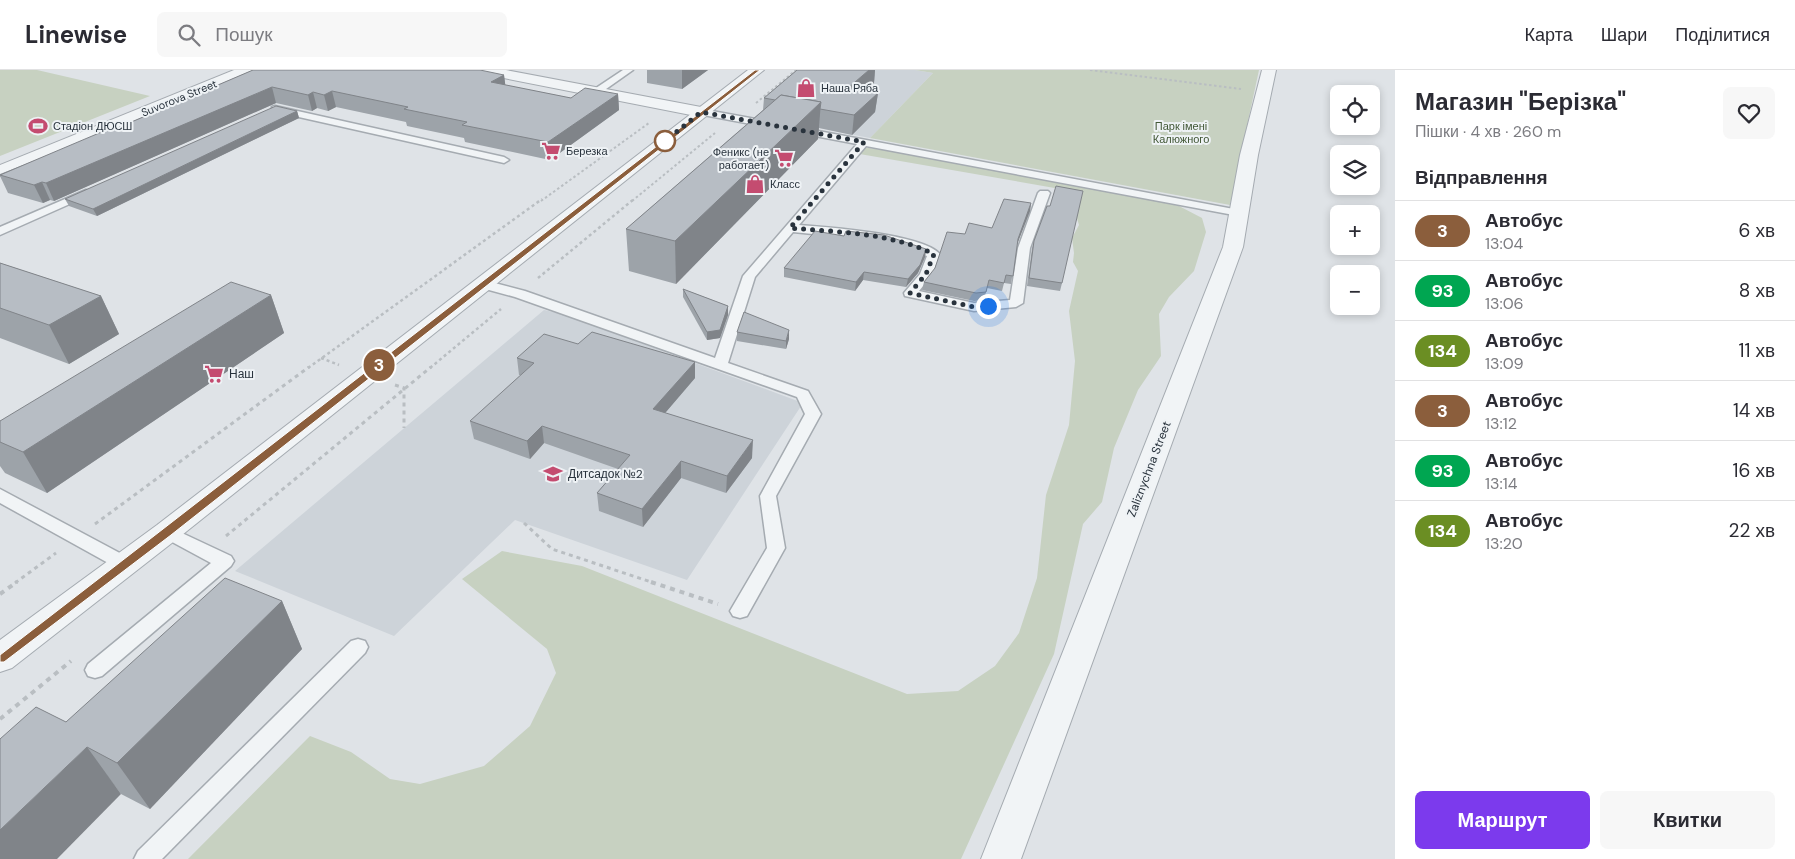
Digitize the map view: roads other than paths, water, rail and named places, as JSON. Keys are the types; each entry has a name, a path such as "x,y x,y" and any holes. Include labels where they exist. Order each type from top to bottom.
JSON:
{"street":[{"name":"Suvorova Street","path":"0,171 247,70"},
{"path":"483,70 701,112"},
{"path":"0,658 167,532 757,70"},
{"name":"Zaliznychna Street","path":"1001,859 1233,247 1266,81"}],"lane":[{"path":"596,92 629,70"},
{"path":"268,112 277,108 504,160"},
{"path":"701,112 1239,212"},
{"path":"720,365 749,276 864,142"},
{"path":"0,231 98,187"},
{"path":"790,228 856,234 917,245 934,254 926,274 910,293 974,307 1016,303 1024,248 1044,193"},
{"path":"483,284 520,294 804,394 813,414 768,496 776,548 740,611"},
{"path":"0,495 125,564"},
{"path":"95,670 225,561 167,532"},
{"path":"146,859 358,647"}],"place":[{"name":"Наша Ряба","path":"806,88"},
{"name":"Стадіон ДЮСШ","path":"38,126"},
{"name":"Березка","path":"551,151"},
{"name":"Феникс (не работает)","path":"784,158"},
{"name":"Класс","path":"755,184"},
{"name":"Наш","path":"214,374"},
{"name":"Дитсадок №2","path":"553,474"}],"park label":[{"name":"Парк імені Калюжного","path":"1181,132"}]}
